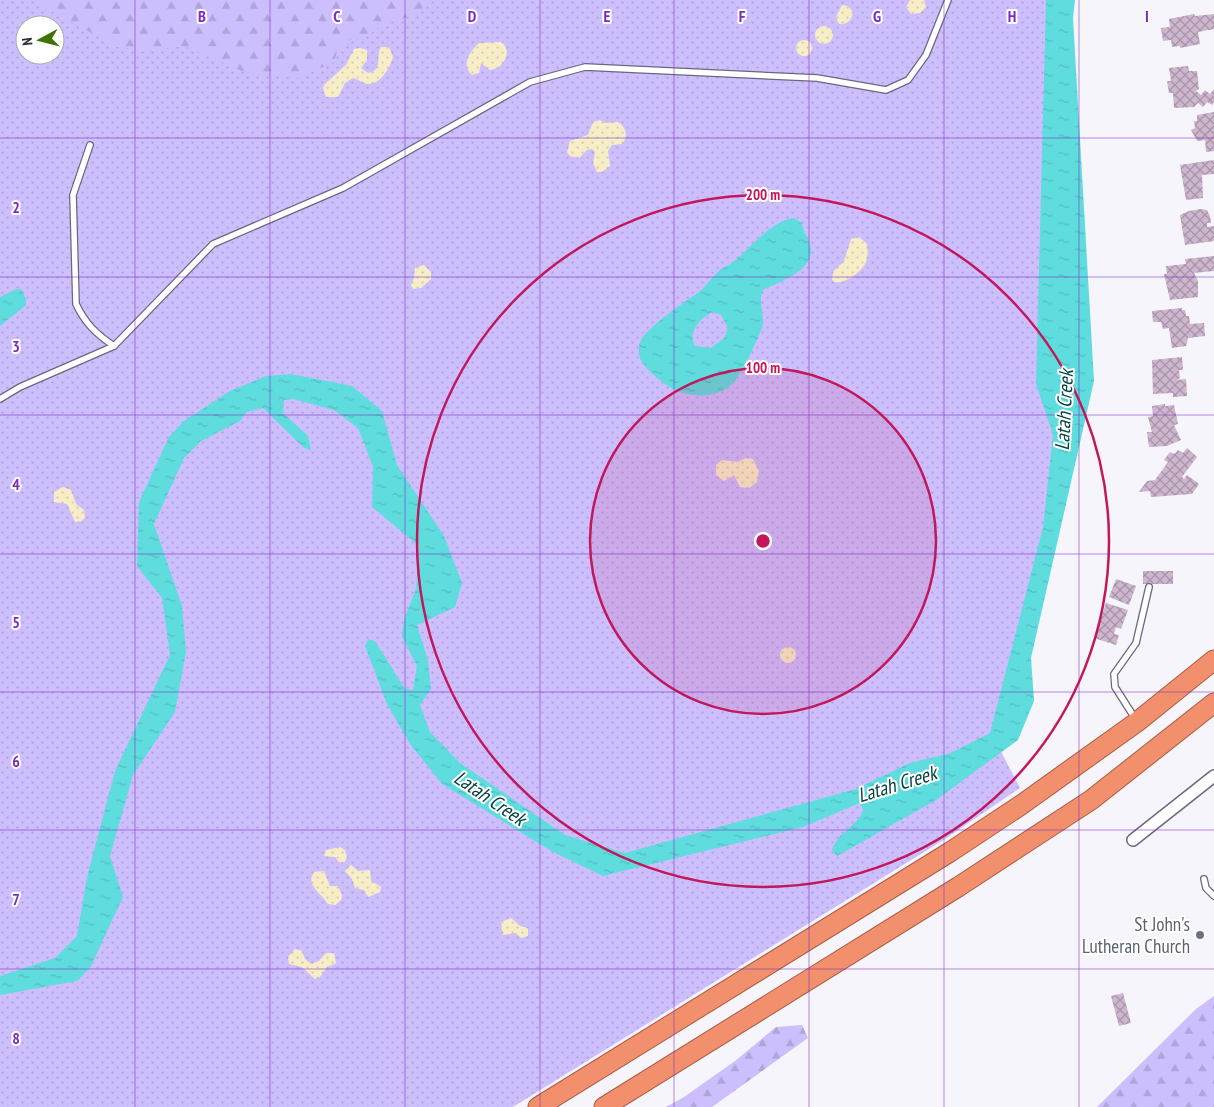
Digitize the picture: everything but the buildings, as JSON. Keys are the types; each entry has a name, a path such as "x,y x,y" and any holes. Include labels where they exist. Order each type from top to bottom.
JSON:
{"highway":[{"path":"538,1107 1021,806 1137,722 1214,660"},
{"path":"604,1107 924,908 1092,800 1214,703"}],"street":[{"path":"1133,840 1214,776"}],"lane":[{"path":"0,399 20,387 114,346 213,244 343,188 530,82 585,67 817,78 886,90 908,80 926,55 948,0"},
{"path":"90,145 73,195 76,304 83,319 95,334 114,346"},
{"path":"1137,722 1115,687 1114,674 1136,643 1149,587"},
{"path":"1204,879 1206,888 1214,896"}],"green space":[{"path":"0,0 1060,0 1065,437 996,742 1020,788 945,839 513,1107 0,1107"},
{"path":"31,0 435,0 411,16 383,24 367,36 347,41 338,48 334,62 299,78 249,74 184,46 149,50 117,47 65,19 65,15 58,15"},
{"path":"1214,996 1214,1107 1097,1107 1196,1009"},
{"path":"802,1025 808,1038 712,1107 666,1107 684,1097 735,1061 776,1027"}],"sand":[{"path":"910,0 924,0 926,7 920,13 911,14 906,7"},
{"path":"842,5 848,6 853,12 849,21 839,24 836,17"},
{"path":"824,26 830,29 833,35 830,41 824,44 818,41 815,35 818,29"},
{"path":"804,40 810,42 812,48 810,54 804,56 798,54 796,48 798,42"},
{"path":"501,42 507,51 506,58 502,64 490,70 481,63 479,73 472,75 467,67 467,63 469,54 475,47 479,43"},
{"path":"381,47 389,47 393,57 390,66 381,79 372,84 367,84 353,78 345,83 338,97 326,97 323,88 325,84 346,65 354,49 367,50 367,60 361,68 368,73 378,66"},
{"path":"600,120 605,123 618,122 625,129 626,135 622,144 612,145 608,151 610,166 602,172 597,172 593,163 595,152 592,149 587,150 579,158 570,156 567,152 570,141 588,135 593,122"},
{"path":"859,237 867,244 868,254 865,264 860,271 851,277 842,282 835,282 832,280 833,272 844,261 851,239"},
{"path":"424,265 431,272 431,279 421,288 413,289 411,285 415,268"},
{"path":"746,458 753,459 759,471 757,482 749,488 740,487 734,475 724,481 716,475 716,465 722,460 738,462"},
{"path":"63,487 71,490 76,504 84,510 85,517 82,521 75,522 67,504 54,502 54,492"},
{"path":"785,647 791,647 796,652 794,661 785,663 780,658 780,652"},
{"path":"340,847 345,850 347,858 344,863 339,862 335,857 324,856 326,850"},
{"path":"351,865 358,871 370,870 371,881 381,887 380,892 368,897 364,890 355,888 352,879 345,871"},
{"path":"324,871 330,886 338,886 342,895 341,900 335,905 328,904 315,889 311,881 314,872"},
{"path":"511,918 520,926 528,928 528,936 521,938 516,933 503,935 501,922"},
{"path":"295,949 302,951 305,959 311,964 319,961 326,953 334,953 336,963 326,968 320,977 315,979 302,967 289,964 288,957"}],"water":[{"name":"Latah Creek","path":"1046,0 1075,0 1073,18 1094,381 1031,658 1034,701 1018,740 936,800 837,856 832,850 838,839 860,816 863,810 860,803 803,827 603,876 553,852 442,784 410,744 387,704 365,646 368,639 375,641 405,689 413,690 417,666 402,637 404,619 416,589 419,546 372,507 373,467 358,428 334,410 293,399 284,400 283,413 308,436 311,451 303,447 263,408 247,412 240,421 201,441 184,458 154,524 182,606 186,652 175,712 133,775 110,856 123,897 90,968 77,981 0,995 0,976 55,958 77,936 87,877 115,771 170,655 162,598 137,566 139,502 169,437 184,421 230,391 266,376 291,374 352,386 382,411 397,465 444,536 462,583 455,607 417,625 428,661 431,689 420,705 430,732 460,763 565,835 625,853 856,789 910,763 951,753 990,733 1043,527 1053,434 1036,384"},
{"path":"794,218 802,223 811,249 810,257 807,264 794,275 763,290 761,295 762,328 738,377 726,389 708,395 687,394 661,381 646,367 640,358 639,346 644,335 664,317 702,290 717,272 733,262 768,230 785,220","holes":["712,312 721,315 728,328 724,338 711,348 695,346 693,335 699,322"]},
{"path":"21,289 26,299 26,305 0,326 0,297 14,290"}],"place":[{"name":"St John's Lutheran Church","path":"1200,935"}]}
